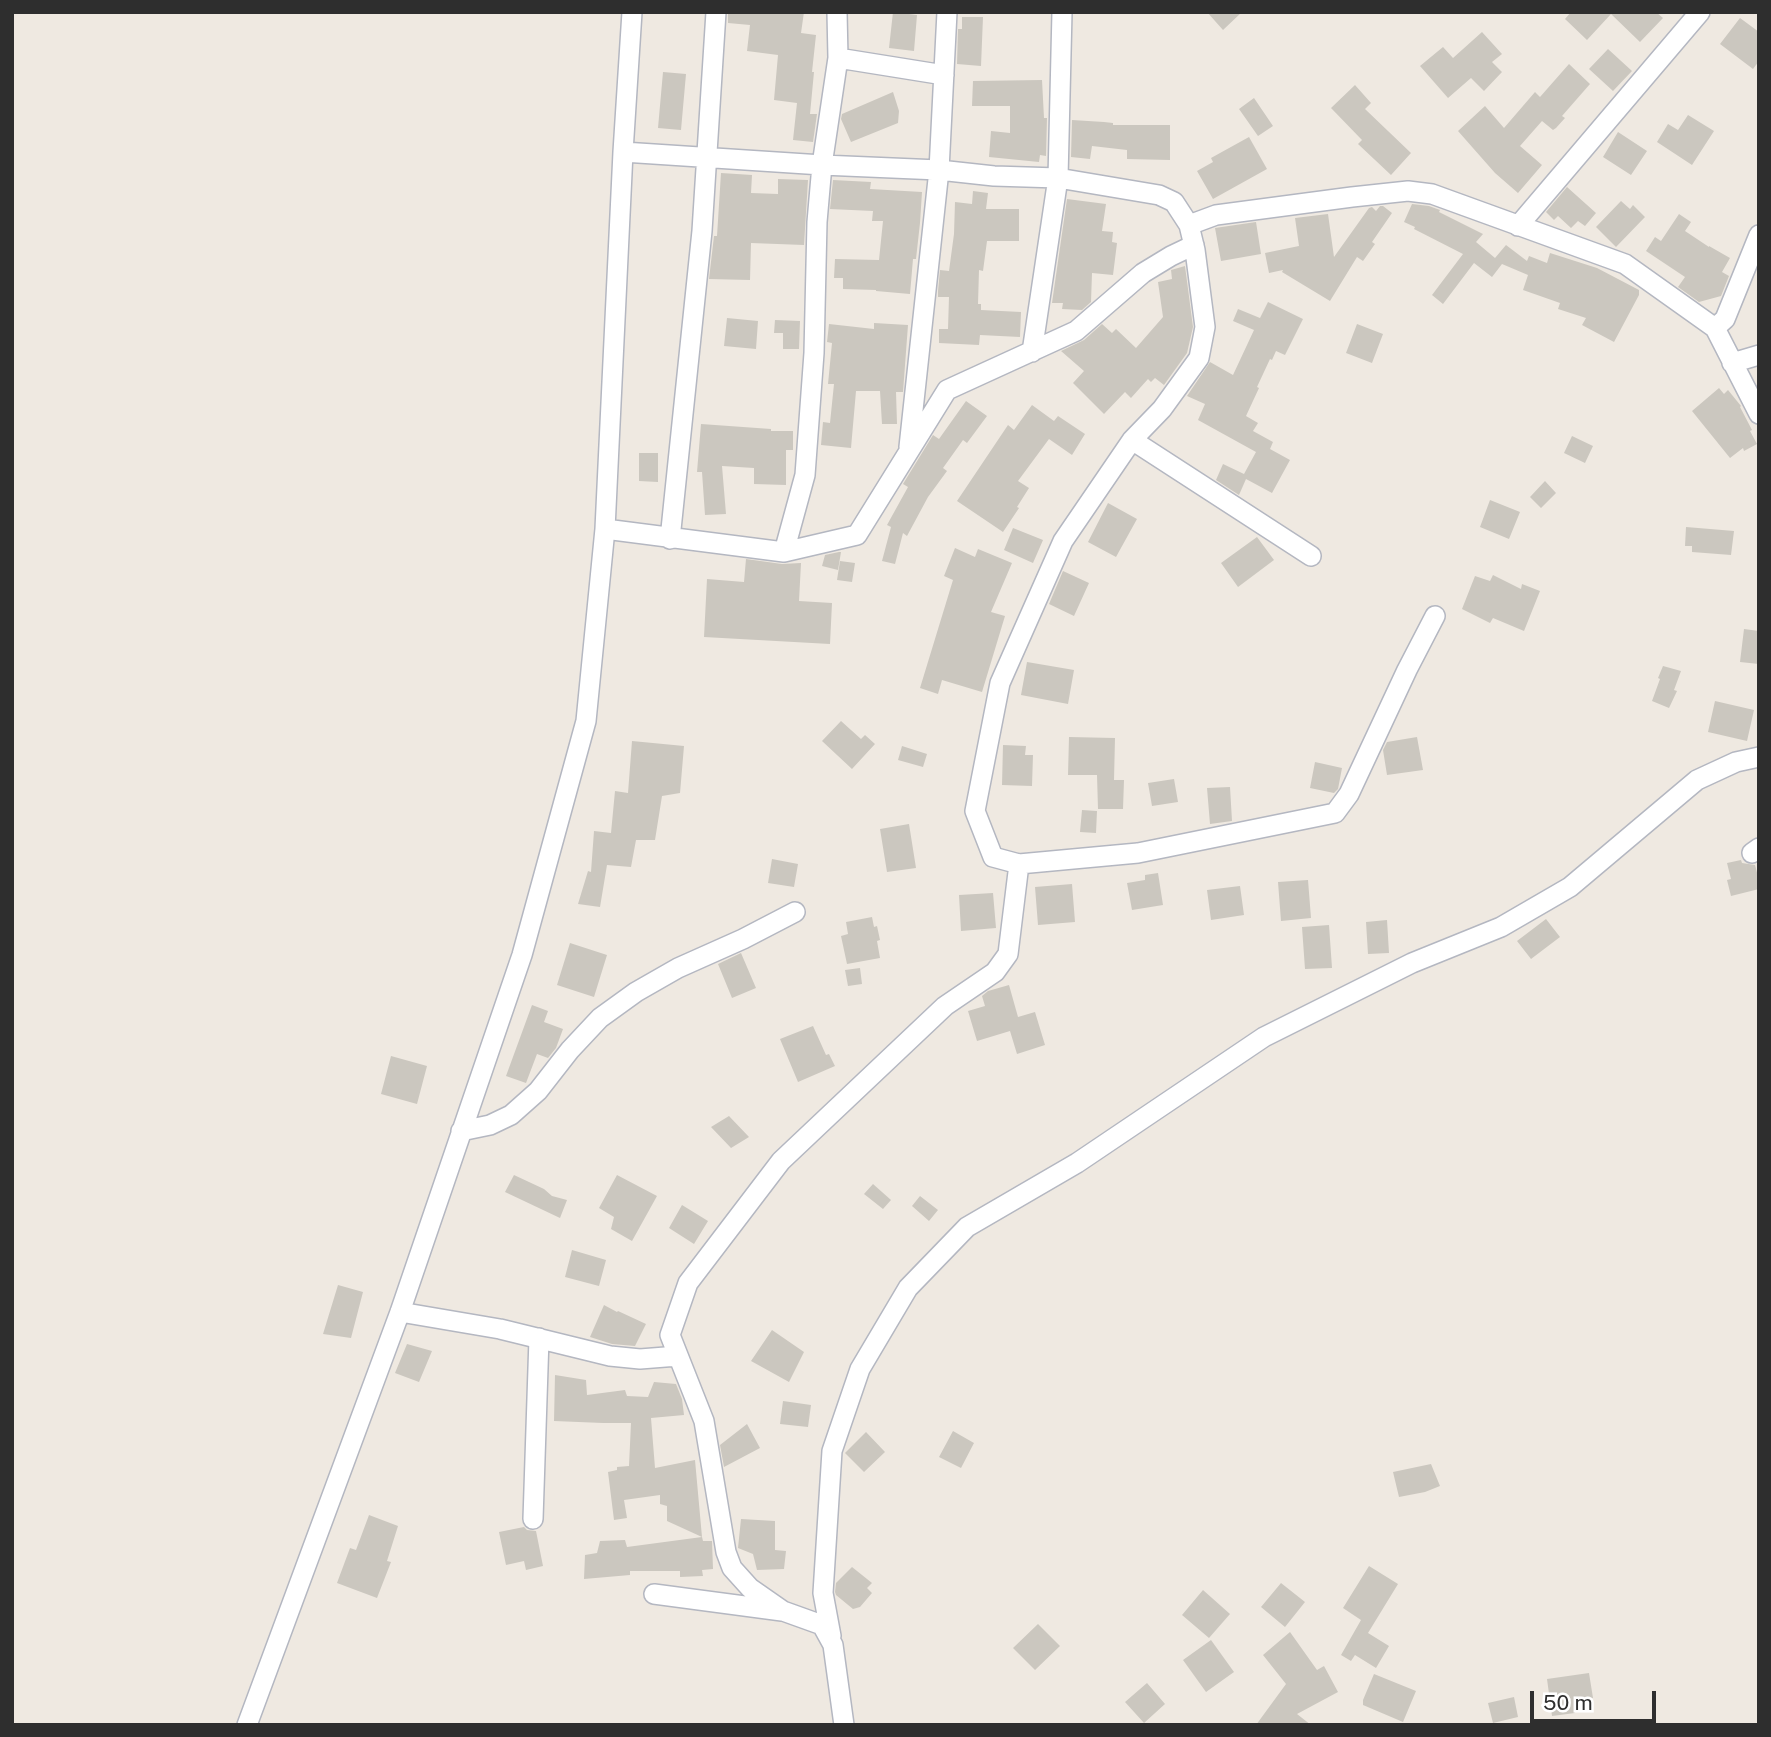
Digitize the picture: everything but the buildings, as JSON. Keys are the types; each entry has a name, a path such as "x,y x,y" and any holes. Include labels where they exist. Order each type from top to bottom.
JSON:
{"street":[{"path":"247,1725 400,1312 522,955 586,721 605,529 632,12"},
{"path":"670,538 702,230 716,12"},
{"path":"784,552 805,475 814,353 817,222 822,165 838,58 836,12"},
{"path":"908,452 939,170 947,12"},
{"path":"1032,352 1058,178 1062,12"},
{"path":"1518,226 1700,12"},
{"path":"838,58 944,75"},
{"path":"623,152 1058,178 1167,198 1174,202 1189,225 1205,327 1199,358 1162,410 1132,440 1063,541 1000,684 975,811 993,857 1019,864 1138,853 1335,813 1349,794 1435,617"},
{"path":"1189,225 1216,215 1352,197 1408,191 1432,194 1625,264 1715,328 1759,414"},
{"path":"1715,328 1725,319 1759,235"},
{"path":"605,529 784,552 857,535 947,390 1076,331 1143,273 1194,245"},
{"path":"1732,363 1759,355"},
{"path":"1132,440 1311,556"},
{"path":"844,1725 833,1645 822,1593 832,1451 860,1369 908,1288 967,1227 1077,1163 1264,1038 1412,963 1501,927 1570,887 1697,780 1736,762 1759,757"},
{"path":"783,1611 750,1588 732,1568 717,1506 704,1421 670,1335 688,1283 781,1161 945,1006 995,972 1008,954 1019,864"},
{"path":"461,1131 490,1125 511,1115 538,1091 570,1050 600,1018 636,992 678,968 795,912"},
{"path":"400,1312 500,1329 610,1356 640,1359 678,1356"},
{"path":"533,1519 539,1338"},
{"path":"654,1594 783,1611 822,1625 833,1645"}]}
